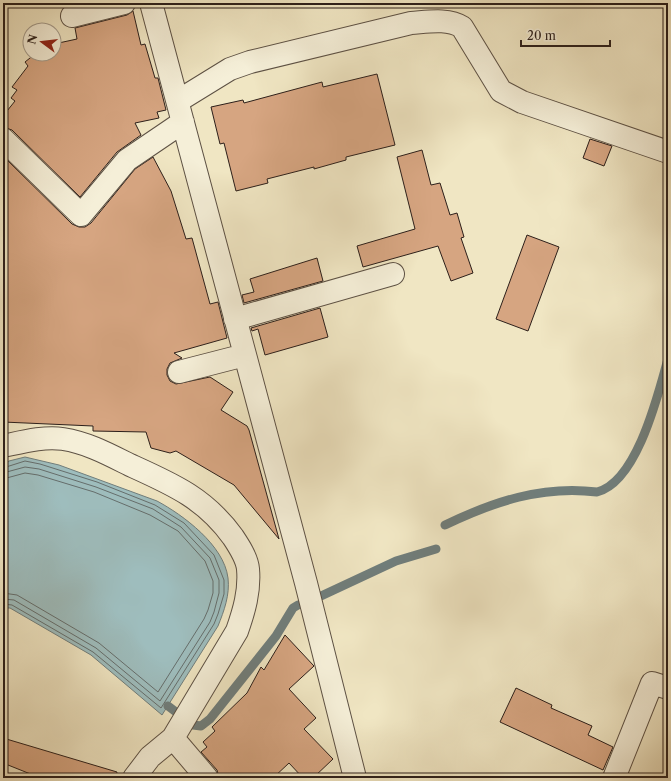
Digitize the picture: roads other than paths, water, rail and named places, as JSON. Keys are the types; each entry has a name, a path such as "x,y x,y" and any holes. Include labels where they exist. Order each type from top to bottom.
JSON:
{"street":[{"path":"72,16 124,3"},
{"path":"151,3 306,583 355,778"},
{"path":"178,101 230,70 250,62 411,23 452,23 462,28 504,94 522,102 668,152"},
{"path":"3,139 81,215 127,160 183,122"},
{"path":"235,319 393,274"},
{"path":"179,372 245,355"},
{"path":"3,446 42,439 61,438 96,447 181,488 201,501 218,518 238,544 248,568 248,587 243,614 237,631 172,738 150,758 134,778"},
{"path":"614,778 652,683 668,688"},
{"path":"172,738 207,778"}],"water":[{"path":"25,457 59,465 157,501 178,514 201,532 219,554 225,566 228,578 227,597 222,615 218,626 162,715 91,655 10,608 3,608 3,465 9,461"}],"waterway":[{"path":"445,525 481,509 518,497 557,491 577,490 597,492 611,485 624,472 644,435 652,414 668,359"},
{"path":"321,596 396,561 436,549"},
{"path":"193,725 201,726 210,719 276,636 293,608 298,605"},
{"path":"168,706 176,712"}]}
